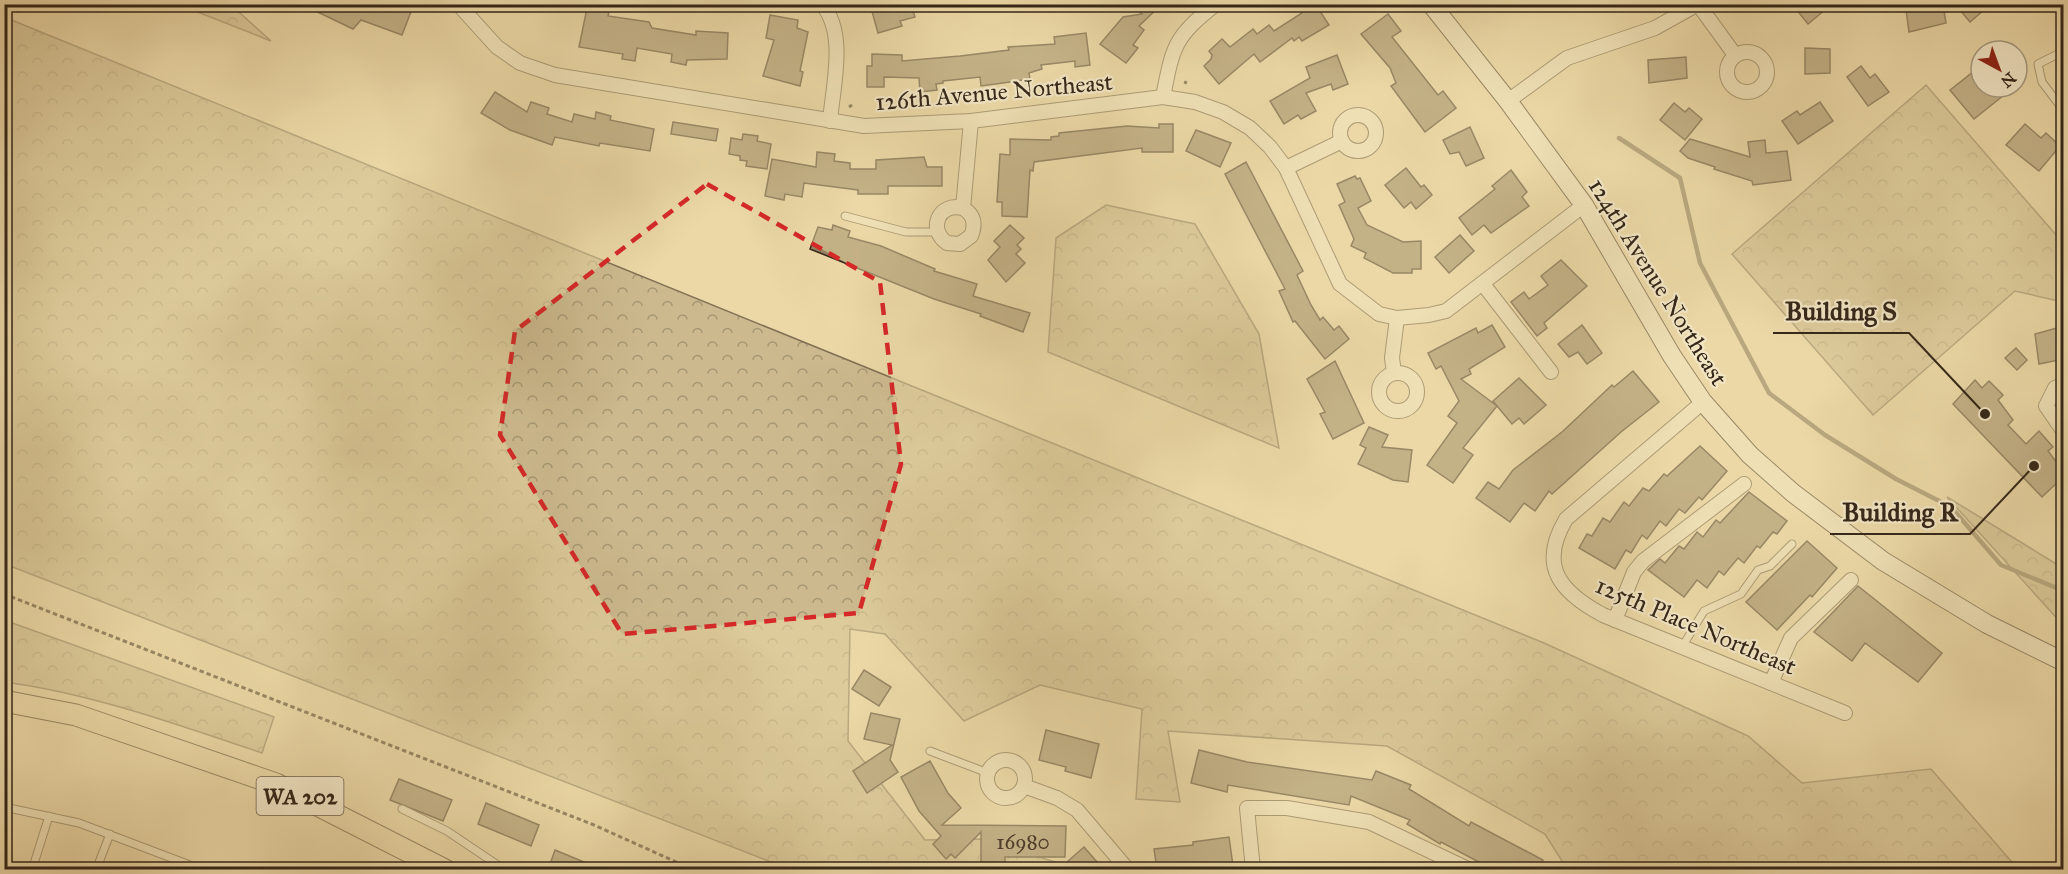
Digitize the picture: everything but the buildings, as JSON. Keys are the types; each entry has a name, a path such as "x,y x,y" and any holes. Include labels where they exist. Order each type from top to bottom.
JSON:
{"main road":[{"name":"WA 202","path":"4,701 76,715 276,784 445,870"}],"street":[{"name":"126th Avenue Northeast","path":"458,4 497,47 520,63 555,75 864,126 971,122 1162,97 1196,102 1223,112 1250,128 1270,147 1286,168 1340,284 1379,314 1397,318"},
{"path":"822,4 831,16 836,36 830,121"},
{"path":"1162,97 1171,56 1182,34 1216,4"},
{"name":"124th Avenue Northeast","path":"1431,4 1508,101 1584,204 1666,346 1703,402 1750,455 1793,493 1883,561 1987,624 2064,662"},
{"path":"1508,101 1567,58 1655,28 1698,4 1735,56"},
{"path":"963,208 971,122"},
{"path":"1286,168 1342,141"},
{"path":"1394,374 1392,358 1397,318 1446,311 1584,204"},
{"path":"950,207 963,208 969,211 974,223 971,236 967,241 947,243 937,232 937,220 944,210 950,207"},
{"path":"1483,284 1551,372"},
{"path":"2064,384 2055,388 2046,406 2064,432"},
{"name":"125th Place Northeast","path":"1703,402 1566,519 1557,534 1553,558 1560,582 1571,596 1615,620 1845,713"},
{"path":"1615,620 1635,572 1643,561 1744,484"},
{"path":"1772,683 1791,638 1851,580"},
{"path":"1003,760 1016,763 1024,773 1024,786 1015,796 1003,798 996,796 988,786 988,772 1003,760"},
{"path":"1024,786 1057,798 1077,810 1128,870"},
{"path":"1253,870 1247,807 1287,808 1369,822 1470,870"}],"lane":[{"path":"2064,51 2038,64 2042,82 2064,111"},
{"path":"845,216 906,232 937,232"},
{"path":"1682,647 1704,611 1741,594 1758,570 1770,566 1792,544"},
{"path":"930,751 988,772"},
{"path":"4,807 79,823 203,870"},
{"path":"402,809 447,831 502,869 529,867 534,870"},
{"path":"32,870 49,816"},
{"path":"96,870 110,834"}],"path":[{"path":"4,594 594,825 694,870"}],"highlighted area":[{"path":"707,184 880,282 901,464 859,613 622,634 500,435 515,331"}],"green space":[{"path":"180,5 231,5 271,41"},
{"path":"4,17 1544,643 1748,736 1802,783 1931,769 2018,869 1567,869 1545,834 1387,746 1168,731 1180,802 1136,799 1142,709 1040,685 964,721 885,634 850,629 848,741 925,840 979,839 1059,863 1061,869 789,869 5,564"},
{"path":"1926,85 2063,243 2063,302 2015,291 1873,415 1732,254"},
{"path":"1106,205 1195,224 1259,334 1279,448 1048,352 1056,238"},
{"path":"1947,497 2063,568 2063,625"},
{"path":"4,620 274,717 262,753 103,702 5,682"}],"waterway":[{"path":"1619,138 1680,178 1700,263 1769,393 1825,435 1896,479 1951,507 2001,565 2064,591"}],"place":[{"name":"Building S","path":"1985,414"},
{"name":"Building R","path":"2034,466"}]}
